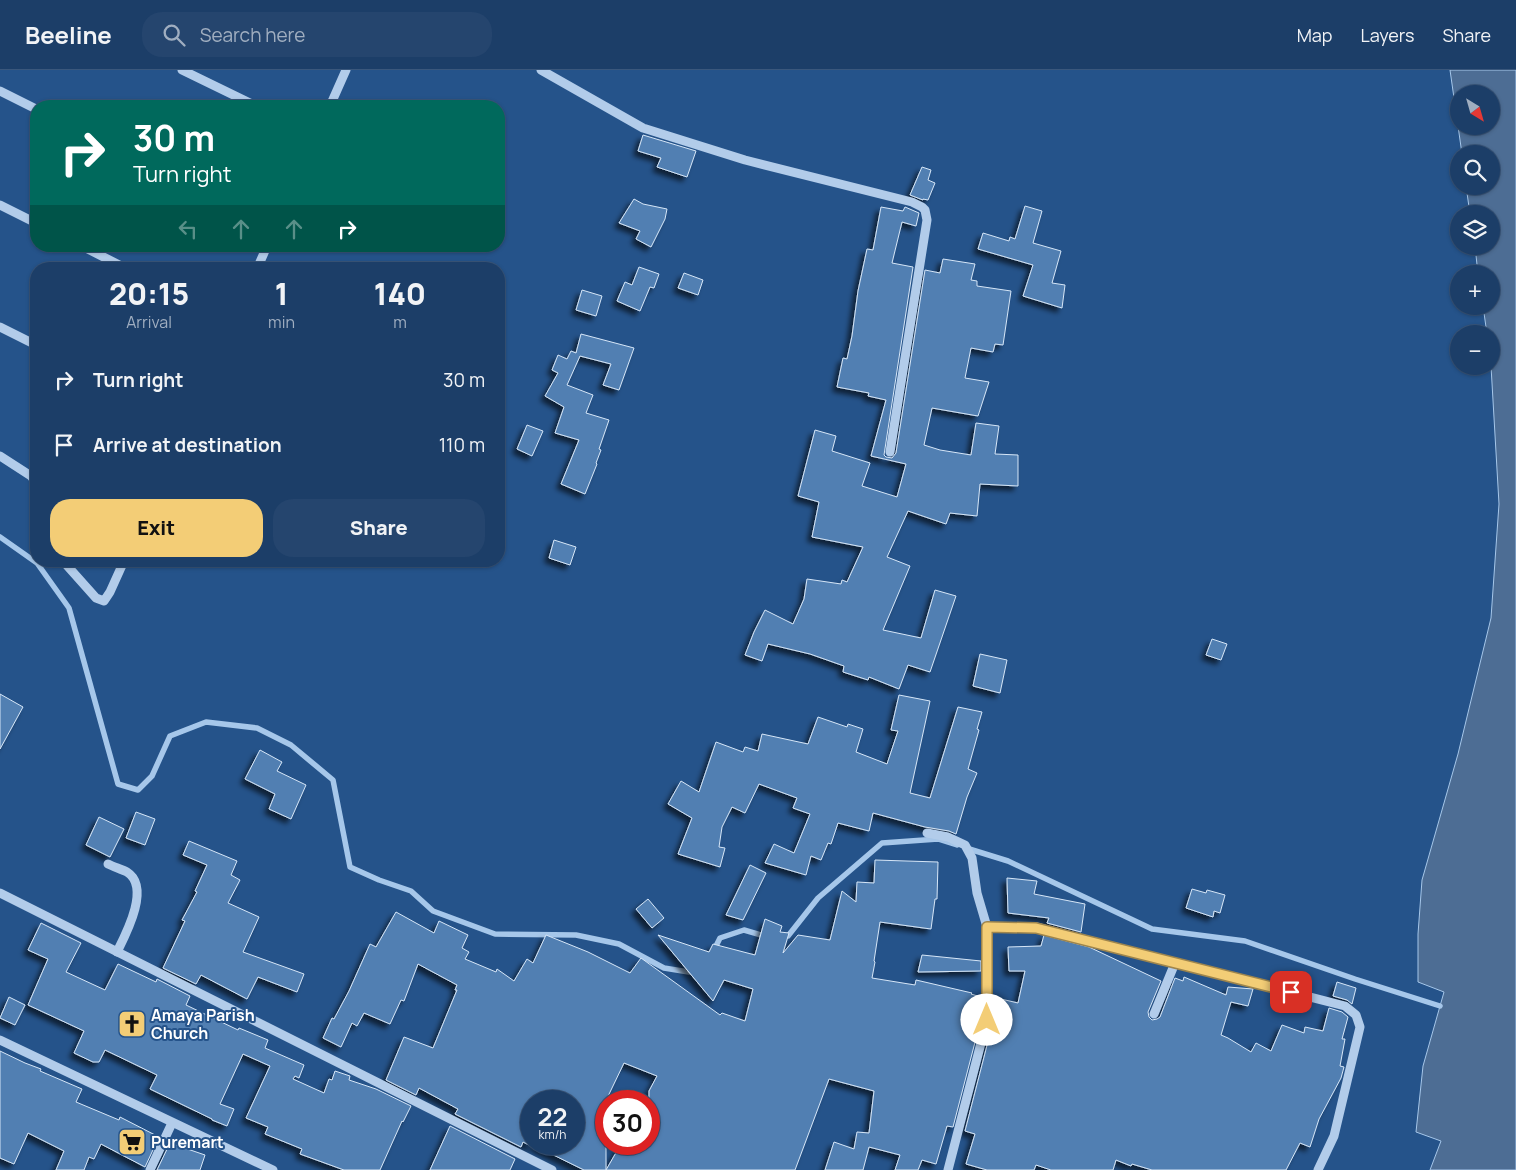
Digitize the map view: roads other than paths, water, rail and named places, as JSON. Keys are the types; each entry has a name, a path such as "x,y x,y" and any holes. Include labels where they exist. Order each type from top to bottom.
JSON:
{"street":[{"path":"182,70 244,100"},
{"path":"333,100 346,70"},
{"path":"541,70 643,128 745,160 912,202 922,207 927,213 927,220 890,452"},
{"path":"0,91 30,106"},
{"path":"0,205 30,220"},
{"path":"94,252 113,262"},
{"path":"0,327 30,342"},
{"path":"0,456 30,475"},
{"path":"69,567 96,598 104,600 110,592 121,567"},
{"path":"927,833 948,837 965,844 972,858 977,893 987,927 987,1020 948,1170"},
{"path":"108,864 128,872 136,886 132,922 117,952"},
{"path":"0,893 552,1170"},
{"path":"987,927 1036,928 1346,1006 1356,1015 1360,1027 1334,1136 1318,1170"},
{"path":"1154,1014 1175,964"},
{"path":"0,1040 273,1170"},
{"path":"150,1170 172,1123"}],"water":[{"path":"1450,70 1516,70 1516,1170 1430,1170 1441,1141 1416,1132 1423,1066 1444,992 1418,982 1418,934 1422,880 1458,754 1491,618 1499,504 1492,375 1500,375 1500,325 1486,325 1484,315 1500,315 1500,265 1477,265 1476,255 1500,255 1500,205 1469,205 1467,195 1500,195 1500,145 1461,145 1459,135 1500,135 1500,85 1452,85"}],"waterway":[{"path":"0,537 30,558"},
{"path":"40,567 69,608 118,784 138,790 152,776 170,736 206,722 257,728 291,745 333,780 350,867 411,891 433,911 495,934 576,935 619,944 664,968 695,973"},
{"path":"782,937 788,936 818,898 882,843 938,839 957,845"},
{"path":"966,848 1008,861 1152,929 1245,941 1440,1006"},
{"path":"714,950 720,938 744,930 768,937"}],"place":[{"name":"Amaya Parish Church","path":"132,1024"},
{"name":"Puremart","path":"132,1142"}]}
